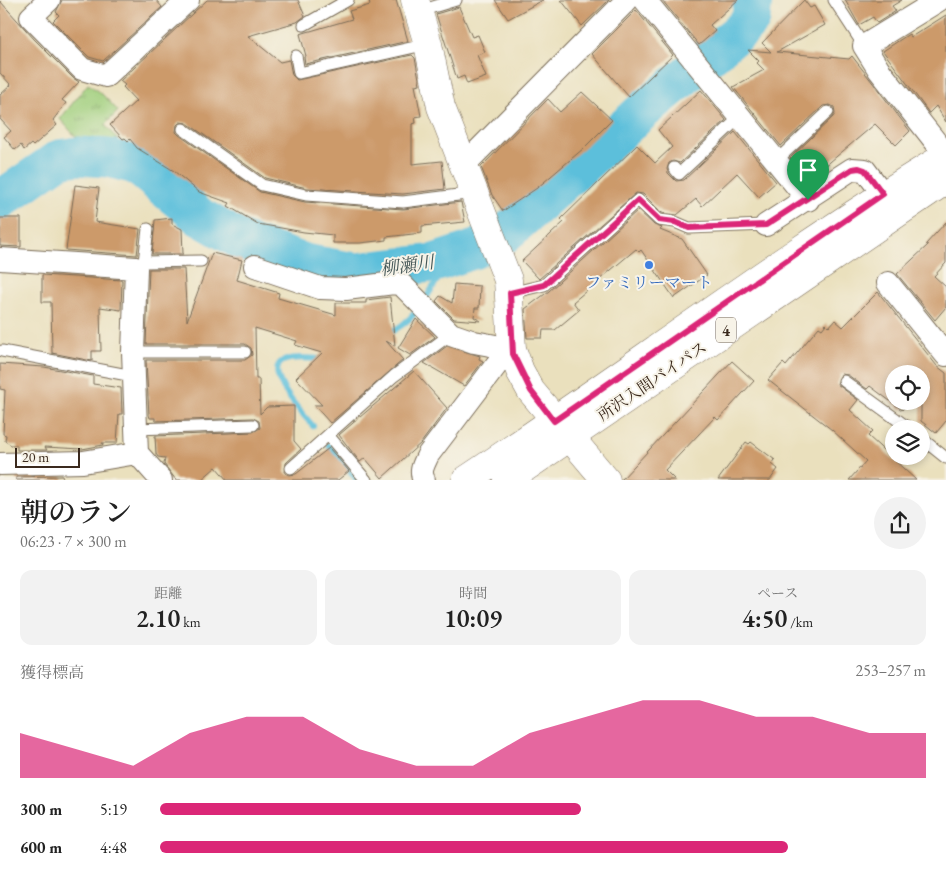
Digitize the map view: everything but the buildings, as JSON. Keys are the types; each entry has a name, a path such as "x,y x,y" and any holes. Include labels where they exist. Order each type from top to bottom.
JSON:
{"main road":[{"path":"418,6 428,44 440,107 504,267 510,293 513,351 531,391 606,480"},
{"name":"所沢入間バイパス","path":"507,480 562,429 883,194 946,155"},
{"name":"所沢入間バイパス","path":"466,480 562,429 946,180"}],"street":[{"path":"49,0 31,17 82,69 106,76 188,0"},
{"path":"464,165 628,0"},
{"path":"645,0 808,200"},
{"path":"940,0 864,46 946,155"},
{"path":"766,225 808,200 852,169 859,168 865,170 883,194"},
{"path":"0,259 140,265 133,352 137,453 161,480"},
{"path":"255,266 320,288 346,289 394,283 402,285 451,334 474,342 513,351"},
{"path":"888,283 946,355"},
{"path":"421,479 425,461 497,364 513,351"},
{"path":"12,469 83,462 137,453"}],"lane":[{"path":"304,25 348,0"},
{"path":"418,6 456,0"},
{"path":"834,0 864,46"},
{"path":"296,56 299,73 428,44"},
{"path":"776,161 828,112"},
{"path":"674,168 679,174 740,117"},
{"path":"182,129 262,185 297,193 348,199 403,202 474,193"},
{"path":"510,293 544,285 638,200 659,220 675,222 689,228 766,225"},
{"path":"148,230 140,265 201,261"},
{"path":"291,468 394,376 451,334"},
{"path":"2,351 133,376"},
{"path":"133,352 245,352"},
{"path":"844,381 900,420"},
{"path":"136,429 253,425"},
{"path":"328,435 366,480"},
{"path":"930,445 946,458"}],"green space":[{"path":"88,84 103,95 118,111 105,125 118,140 76,137 60,119"}],"waterway":[{"name":"柳瀬川","path":"0,200 59,159 78,156 108,158 136,165 200,217 242,241 304,263 355,272 434,263 473,250 505,234 645,109 741,30 751,19 753,0"},
{"path":"386,334 407,321 416,312 450,259"},
{"path":"313,426 294,404 281,384 278,367 283,361 292,359 323,359"},
{"path":"328,445 357,480"}],"place":[{"name":"ファミリーマート","path":"649,265"}],"route":[{"path":"859,168 865,170 883,194 554,421 531,391 520,371 512,348 510,293 544,285 638,200 659,220 675,222 689,228 695,228 766,225 808,200 852,169 859,168"}]}
